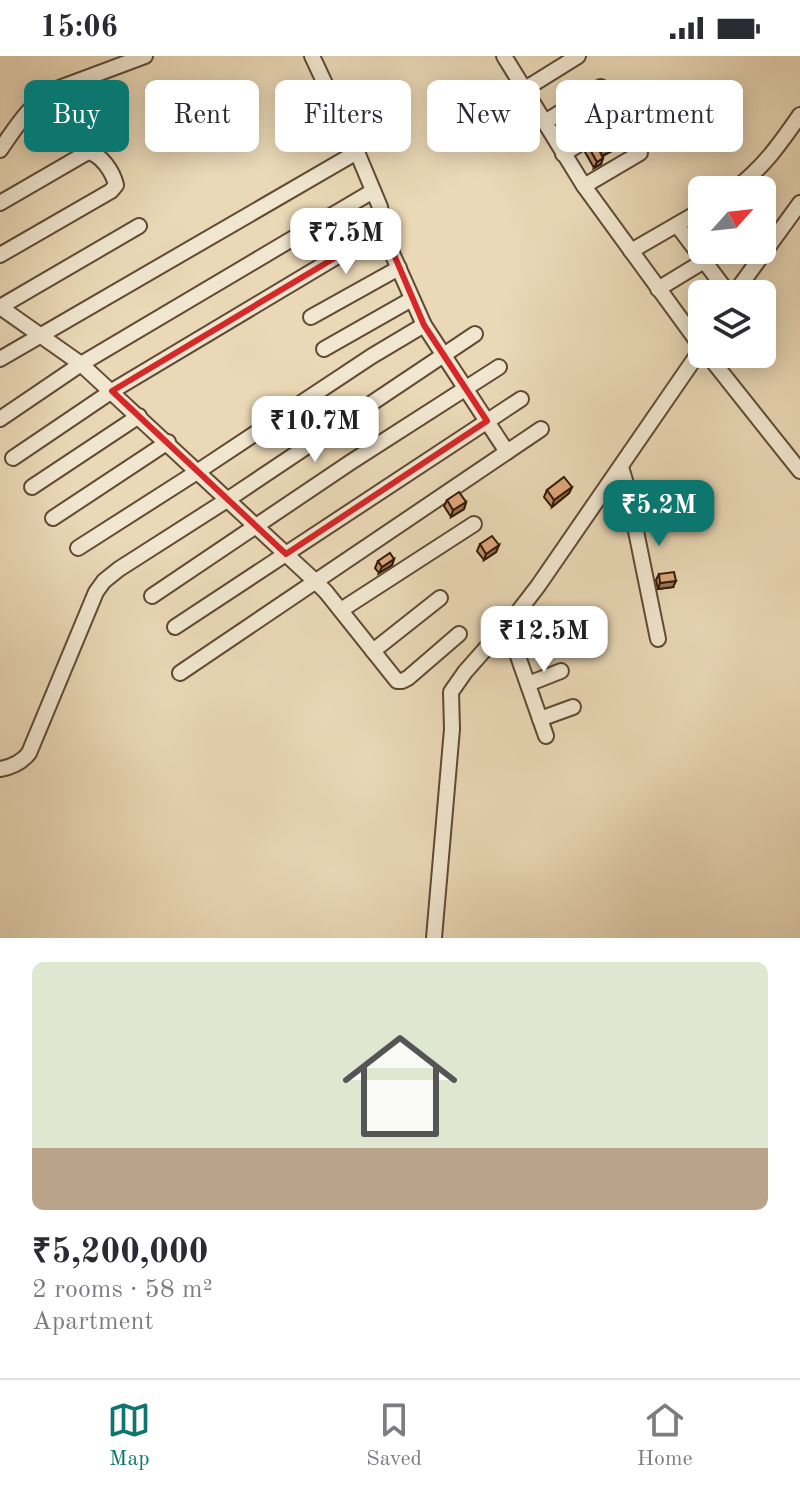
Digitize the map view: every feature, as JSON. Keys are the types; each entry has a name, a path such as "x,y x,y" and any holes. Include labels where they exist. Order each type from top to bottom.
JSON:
{"street":[{"path":"0,150 25,113 41,97 118,60 145,56"},
{"path":"312,56 323,80"},
{"path":"504,56 519,80"},
{"path":"539,80 578,56"},
{"path":"540,114 584,186 688,329"},
{"path":"545,122 556,115"},
{"path":"752,176 769,158 800,115"},
{"path":"0,203 88,152 99,157 116,185 111,191 0,255"},
{"path":"0,359 357,152 380,207 387,242 424,325 507,452"},
{"path":"584,186 640,153"},
{"path":"0,419 81,364 373,191"},
{"path":"776,232 800,203"},
{"path":"631,251 688,218"},
{"path":"677,225 688,240"},
{"path":"139,226 0,307 81,364 168,442 316,582 397,681 402,681 459,634"},
{"path":"13,458 112,391 383,229"},
{"path":"658,289 699,264"},
{"path":"707,264 720,280"},
{"path":"311,317 399,268"},
{"path":"324,349 412,299"},
{"path":"78,548 424,325"},
{"path":"0,769 24,760 29,753 96,592 104,581 475,334"},
{"path":"152,596 499,367"},
{"path":"434,938 452,729 451,692 538,586 688,368"},
{"path":"718,368 800,471"},
{"path":"175,627 521,399"},
{"path":"32,487 139,416"},
{"path":"180,673 541,429"},
{"path":"53,518 168,442"},
{"path":"621,467 658,639"},
{"path":"341,610 474,524"},
{"path":"373,651 440,598"},
{"path":"507,625 546,736"},
{"path":"515,647 548,634"},
{"path":"528,684 561,671"},
{"path":"540,719 573,707"}],"highlighted area":[{"path":"383,229 424,325 487,421 286,554 112,391"}],"building":[{"path":"591,152 600,152 603,158 597,162"},
{"path":"564,477 572,487 554,500 547,490"},
{"path":"459,492 466,502 453,510 447,500"},
{"path":"492,536 499,545 486,554 480,544"},
{"path":"390,553 394,559 382,567 378,561"},
{"path":"674,572 676,581 660,583 659,574"}]}
